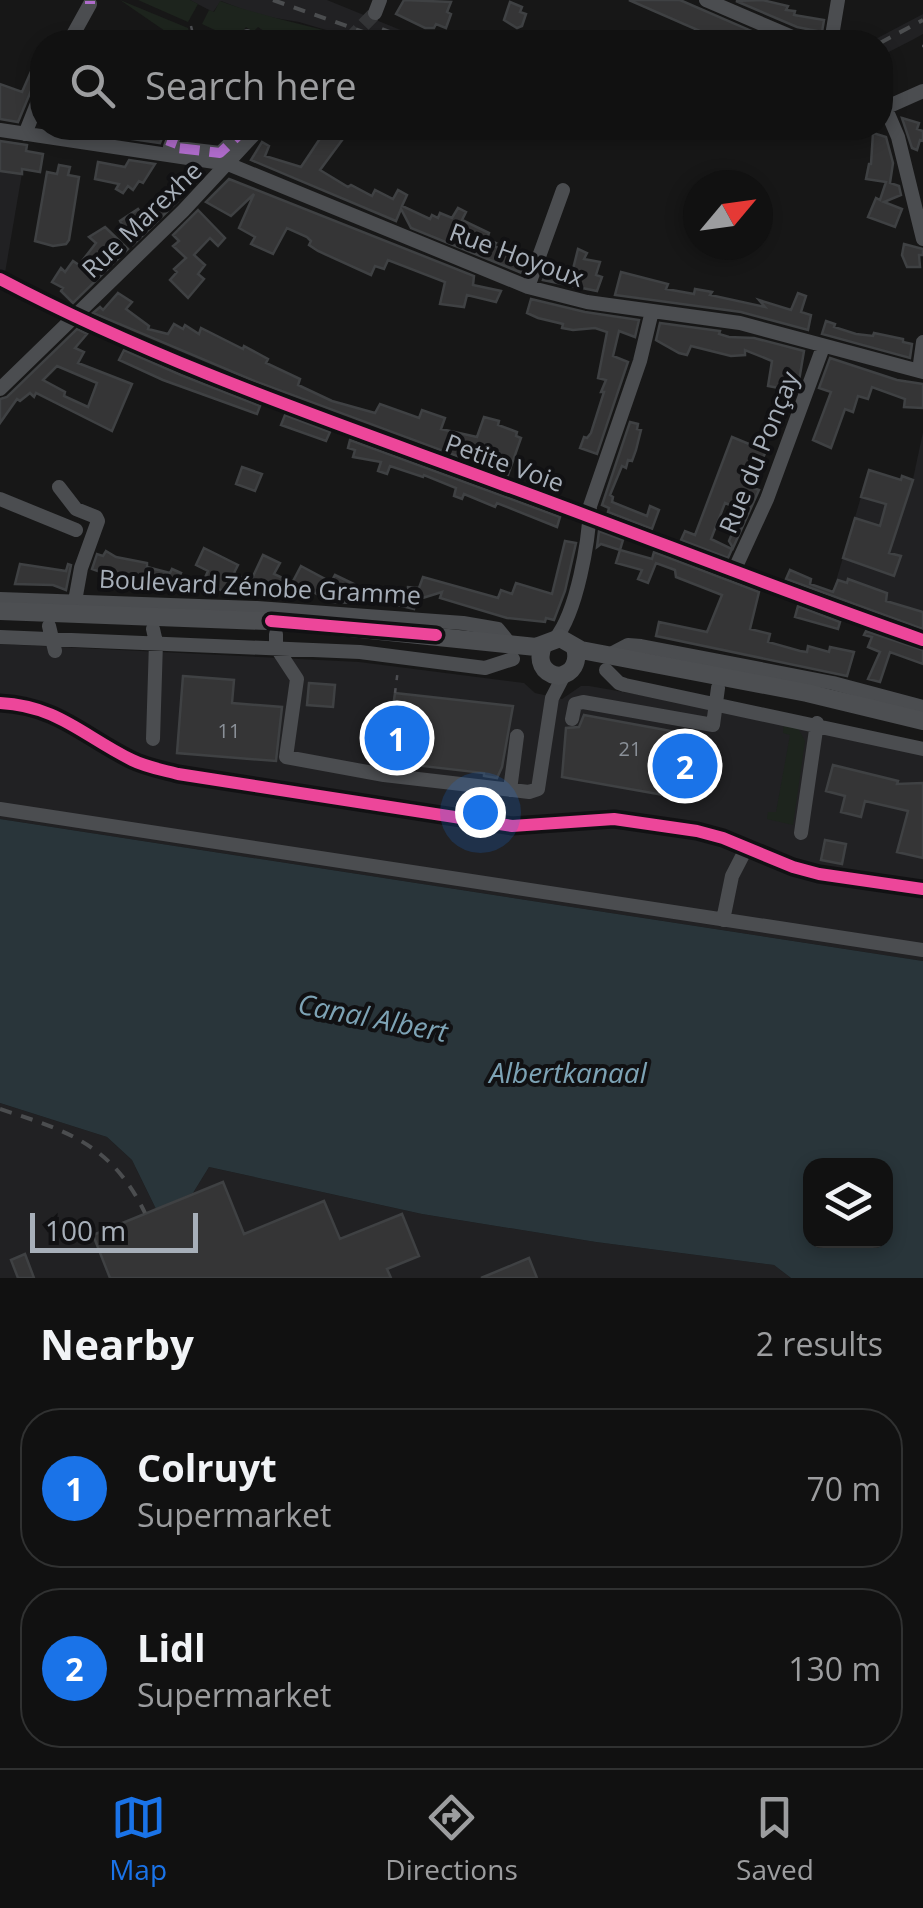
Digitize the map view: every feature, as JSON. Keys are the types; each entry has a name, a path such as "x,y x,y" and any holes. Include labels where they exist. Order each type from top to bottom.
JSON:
{"main road":[{"name":"Boulevard Zénobe Gramme","path":"0,611 306,623 511,651 568,641 574,648 607,662 806,692 920,741"},
{"path":"549,642 540,662 556,673 576,664 574,648"}],"street":[{"path":"706,0 776,30"},
{"path":"832,30 838,0"},
{"path":"76,30 90,4"},
{"path":"893,99 923,91"},
{"path":"25,134 30,121"},
{"name":"Rue Hoyoux","path":"0,130 30,135"},
{"path":"893,133 923,239"},
{"name":"Rue Hoyoux","path":"66,140 228,164 528,287 586,302 740,323 921,372"},
{"path":"173,140 170,147 220,153 234,140"},
{"name":"Rue Marexhe","path":"0,389 249,140"},
{"path":"528,287 563,190"},
{"name":"Petite Voie","path":"0,279 74,318 322,418 923,640"},
{"path":"549,642 564,626 590,506 640,361 652,311"},
{"path":"921,372 923,342"},
{"name":"Rue du Ponçay","path":"734,573 767,499 824,348"},
{"path":"59,487 76,509 98,521 81,568 76,602"},
{"path":"0,499 76,530"},
{"name":"Boulevard Zénobe Gramme","path":"0,599 257,608 463,623 498,629 511,651 485,668 399,658 348,645 276,640 7,637"},
{"path":"153,739 154,636"},
{"path":"276,640 297,679 286,757 384,775 510,790 538,789 556,673"},
{"name":"Boulevard Zénobe Gramme","path":"920,741 860,737 717,695 619,683 607,662 628,645 641,646 833,683 923,707"},
{"path":"572,719 575,704 582,702 713,725 717,695"},
{"path":"0,703 38,708 61,716 131,759 178,774 512,826 614,819 697,831 819,874 923,889"},
{"path":"856,717 860,737"},
{"path":"801,833 817,724"},
{"path":"510,790 517,736"},
{"path":"0,809 923,950"},
{"path":"722,920 732,876 747,848"}],"path":[{"path":"190,26 199,13"},
{"path":"176,20 191,30"},
{"path":"913,30 923,47"},
{"path":"395,693 399,658"}],"shaded area":[{"path":"120,0 189,30 164,30"},
{"path":"138,0 190,0 198,4 188,22"},
{"path":"190,0 327,0 401,30 326,30 257,15 221,1 213,12"},
{"path":"220,1 321,30 215,30 202,24 209,10 214,12"},
{"path":"923,14 923,34 893,50 893,30"},
{"path":"0,140 27,144 5,273 0,271"},
{"path":"923,432 923,632 830,601 869,470 900,480 902,476 913,479"},
{"path":"0,644 359,662 524,683 535,693 562,699 581,686 589,686 727,710 923,754 923,961 0,819"},
{"path":"784,722 798,728 805,741 793,825 767,819 768,812 776,812 790,735 783,733"},
{"path":"0,1103 107,1137 132,1160 156,1209 193,1193 209,1167 422,1214 774,1265 791,1278 0,1278"}],"water":[{"name":"Albertkanaal","path":"0,819 923,961 923,1278 791,1278 774,1265 422,1214 209,1167 193,1193 156,1209 132,1160 107,1137 0,1103"}],"building":[{"path":"404,0 451,2 446,28 436,24 434,28 425,28 396,14"},
{"path":"629,0 680,0 749,30 698,30"},
{"path":"762,0 788,6 786,10 795,11 794,15 824,20 822,30 797,27 736,1"},
{"path":"510,2 522,7 520,12 526,14 522,26 517,28 504,20"},
{"path":"30,74 30,93 18,122 0,119 0,84 22,92"},
{"path":"902,118 919,123 917,129 923,131 923,141 920,140 917,150 912,148"},
{"path":"319,140 342,140 320,170 372,196 375,190 393,199 398,190 407,195 402,206 430,219 432,215 438,218 440,213 452,218 458,208 466,212 462,220 489,233 487,239 496,243 494,246 528,257 522,273 411,228 401,209 396,221 251,160 262,142 269,146 265,156 301,167"},
{"path":"873,140 887,140 893,163 890,183 899,186 901,195 884,202 902,209 895,227 868,217 886,182 866,179"},
{"path":"0,141 27,145 26,151 43,154 40,172 0,171"},
{"path":"129,160 155,164 143,183 139,181 133,190 128,186 123,193 116,189 119,184 95,179 98,162 125,167"},
{"path":"59,165 70,167 68,175 79,177 69,240 53,246 35,241 47,172 57,174"},
{"path":"229,179 474,276 473,285 501,291 496,302 467,295 464,307 440,304 445,282 388,260 384,269 375,266 371,275 318,251 309,245 307,237 287,228 273,254 251,244 255,237 239,228 254,194 231,216 206,202"},
{"path":"162,194 177,202 133,245 120,221 138,209 141,213"},
{"path":"198,210 225,238 218,246 210,238 194,255 205,265 198,274 204,279 188,298 170,280 177,272 174,269 186,258 173,246 179,241 173,235"},
{"path":"105,227 128,249 73,303 61,291 63,288 52,282 61,268 65,272 73,261 79,265 96,243 89,237"},
{"path":"904,244 923,249 920,267 907,267 902,255"},
{"path":"578,249 587,253 584,259 600,262 596,275 602,277 597,291 543,280 548,268 572,273"},
{"path":"621,272 668,284 666,289 694,294 695,289 712,292 710,295 765,307 759,300 791,310 798,293 806,296 801,312 811,315 808,330 741,312 615,295"},
{"path":"118,293 132,302 126,309 148,329 168,334 174,324 183,329 185,325 199,334 201,328 268,359 266,363 300,379 298,385 332,401 375,413 380,404 419,418 422,410 445,418 441,429 477,437 484,417 499,421 498,425 517,432 516,436 521,438 508,475 252,380 93,313 100,307 103,310"},
{"path":"531,299 639,320 635,337 619,331 613,356 628,362 597,454 580,448 584,437 591,433 604,392 606,380 598,378 607,332 562,328 563,324 538,318 527,313"},
{"path":"826,321 856,334 903,339 912,344 910,358 822,334"},
{"path":"660,323 720,331 719,334 729,337 754,338 804,351 799,381 796,379 790,390 768,386 772,361 745,350 745,355 731,356 691,346 687,355 679,353 656,340"},
{"path":"77,329 87,334 75,348 84,352 78,363 132,384 112,431 36,393 34,397 30,393 20,401 17,399 0,423 0,399 7,397","holes":["57,366 97,383 88,407 43,380"]},
{"path":"124,350 260,406 257,414 119,360"},
{"path":"830,358 897,380 923,384 923,408 904,407 905,399 872,387 868,399 858,396 853,412 845,409 831,448 813,440 831,392 819,388"},
{"path":"285,415 330,432 326,441 281,425"},
{"path":"630,422 638,424 637,429 641,430 636,450 626,468 622,466 610,495 612,502 647,516 650,506 659,510 652,529 608,512 609,508 602,505"},
{"path":"732,437 766,451 751,487 759,490 733,548 729,541 742,510 725,503 711,539 732,549 728,558 681,540 685,531 695,535"},
{"path":"350,440 560,517 557,527 497,503 495,507 464,494 462,499 454,496 456,488 424,475 390,466 387,474 378,471 381,462 353,457 355,450 348,448"},
{"path":"242,467 262,474 255,491 236,484"},
{"path":"869,470 913,480 889,553 901,556 894,576 843,558 855,518 880,526 886,504 861,497"},
{"path":"599,531 623,540 620,550 601,544 597,547"},
{"path":"565,541 576,543 554,620 507,618 440,598 442,592 416,600 414,609 398,605 400,596 408,598 408,587 419,588 423,577 498,598 501,590 512,594 516,583 552,594"},
{"path":"204,548 238,565 234,573 243,578 234,596 203,582 208,571 196,565"},
{"path":"620,550 652,559 654,552 759,592 750,629 770,634 768,642 800,651 807,652 808,646 829,652 830,647 854,652 847,676 656,636 659,622 707,632 722,595 676,577 675,570 656,563 648,583 638,579 642,570 616,563"},
{"path":"106,551 147,563 147,567 181,573 174,588 162,582 161,585 112,576 92,569 97,554 103,556"},
{"path":"263,555 280,563 274,574 283,578 275,595 248,587"},
{"path":"20,564 66,571 71,565 66,590 53,585 15,584"},
{"path":"301,566 331,582 335,575 354,584 352,603 331,602 306,588 303,592 291,585"},
{"path":"790,570 811,579 810,584 833,592 838,580 847,583 848,579 887,593 886,601 923,612 923,629 786,579"},
{"path":"798,606 840,622 838,629 795,617"},
{"path":"866,631 923,650 923,664 890,652 880,682 868,679 880,652 868,647 872,637 864,635"},
{"path":"183,676 234,680 232,703 282,707 276,761 177,753"},
{"path":"309,683 335,685 333,707 307,705"},
{"path":"395,693 513,706 497,778 484,773 379,761 384,712 392,713"},
{"path":"584,715 698,736 686,799 562,777 566,728 579,727"},
{"path":"833,765 898,781 897,784 923,783 923,858 897,852 908,811 865,801 861,817 841,812 845,796 826,791"},
{"path":"825,840 846,844 842,864 821,860"},
{"path":"223,1182 244,1234 324,1201 340,1239 402,1214 419,1256 387,1269 391,1278 110,1278 93,1235"},
{"path":"25,1254 34,1278 18,1278 11,1260"},
{"path":"529,1258 537,1278 481,1278"}],"tunnel":[{"path":"359,30 375,13"}],"railway":[{"path":"273,0 358,30"},
{"path":"893,36 923,20"},
{"path":"0,1109 67,1134 103,1156 118,1171 145,1213"}],"marked path":[{"path":"173,140 170,147 220,153 234,140"}],"cycle path":[{"path":"0,279 185,365 923,640"},
{"path":"271,621 436,635"},
{"path":"0,703 54,716 132,760 178,774 512,826 614,819 697,831 819,874 923,889"}],"place":[{"name":"Colruyt","path":"397,738"},
{"name":"Lidl","path":"685,766"}],"water label":[{"name":"Canal Albert","path":"373,1017"}]}
